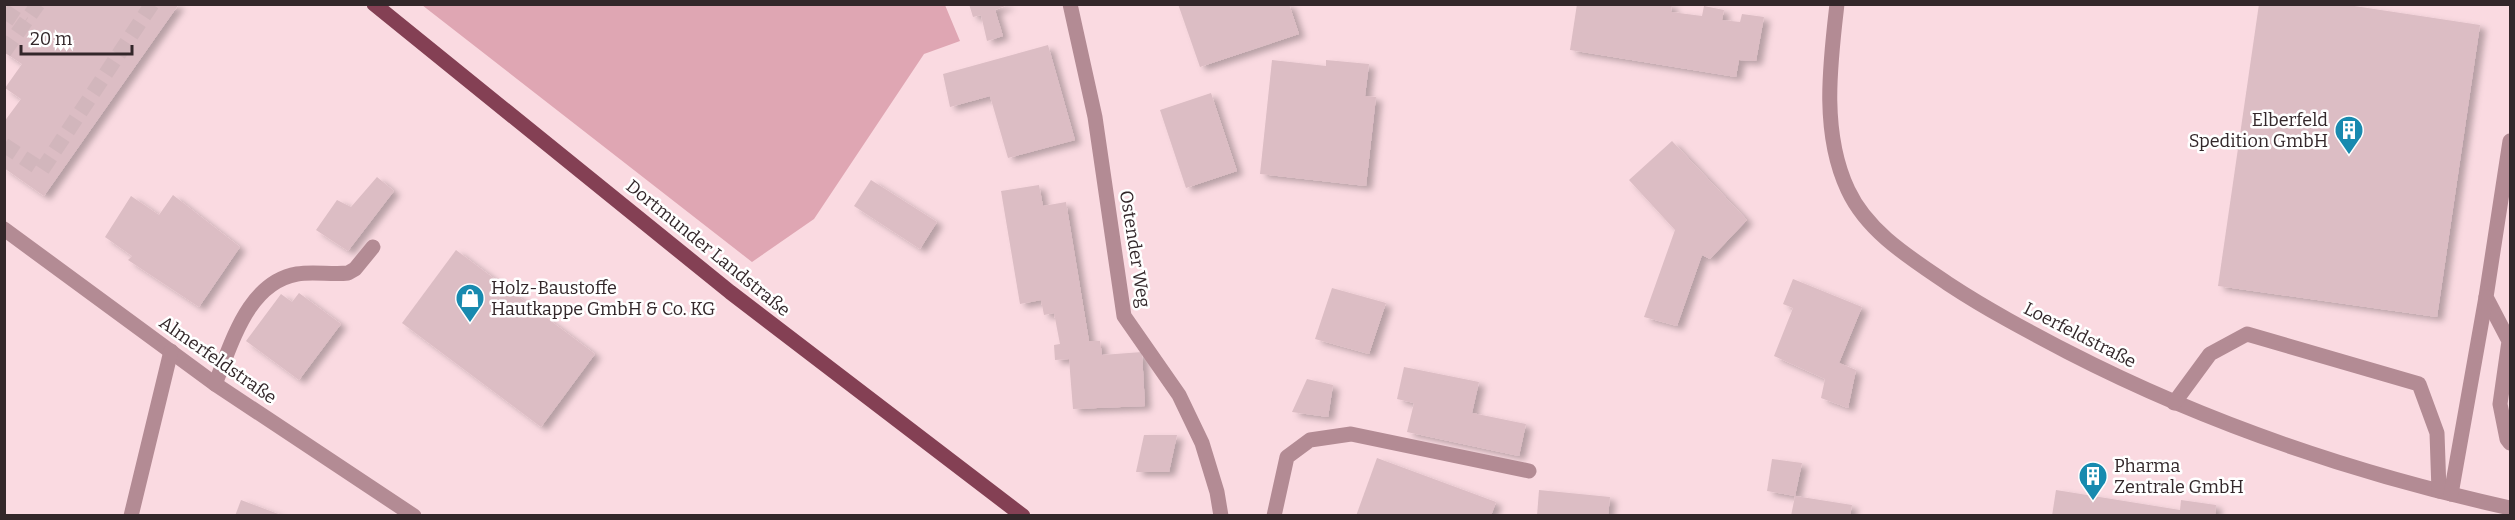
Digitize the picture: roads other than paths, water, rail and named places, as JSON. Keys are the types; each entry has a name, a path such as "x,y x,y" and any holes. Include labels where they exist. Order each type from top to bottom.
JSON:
{"main road":[{"name":"Dortmunder Landstraße","path":"374,4 730,292 1023,516"}],"street":[{"name":"Ostender Weg","path":"1070,4 1095,117 1124,316 1179,395 1202,443 1217,492 1221,516"},
{"name":"Loerfeldstraße","path":"1837,4 1829,66 1832,129 1848,190 1874,226 1892,245 1986,309 2138,388 2230,427 2320,457 2511,508"},
{"path":"2445,492 2486,297 2511,141"},
{"name":"Almerfeldstraße","path":"4,230 215,384 414,516"},
{"path":"215,384 240,324 251,305 272,283 297,274 348,273 355,269 374,247"},
{"path":"2486,297 2509,341 2500,404 2507,439 2511,443"},
{"path":"2174,403 2210,354 2247,334 2419,384 2437,433 2445,492"},
{"path":"131,516 171,351"},
{"path":"1274,516 1287,457 1310,440 1351,434 1529,471"}],"tunnel":[{"path":"4,52 38,4"},
{"path":"4,145 42,170 152,4"},
{"path":"4,11 24,24"}],"place":[{"name":"Elberfeld Spedition GmbH","path":"2349,156"},
{"name":"Holz-Baustoffe Hautkappe GmbH & Co. KG","path":"470,324"},
{"name":"Pharma Zentrale GmbH","path":"2093,502"}]}
